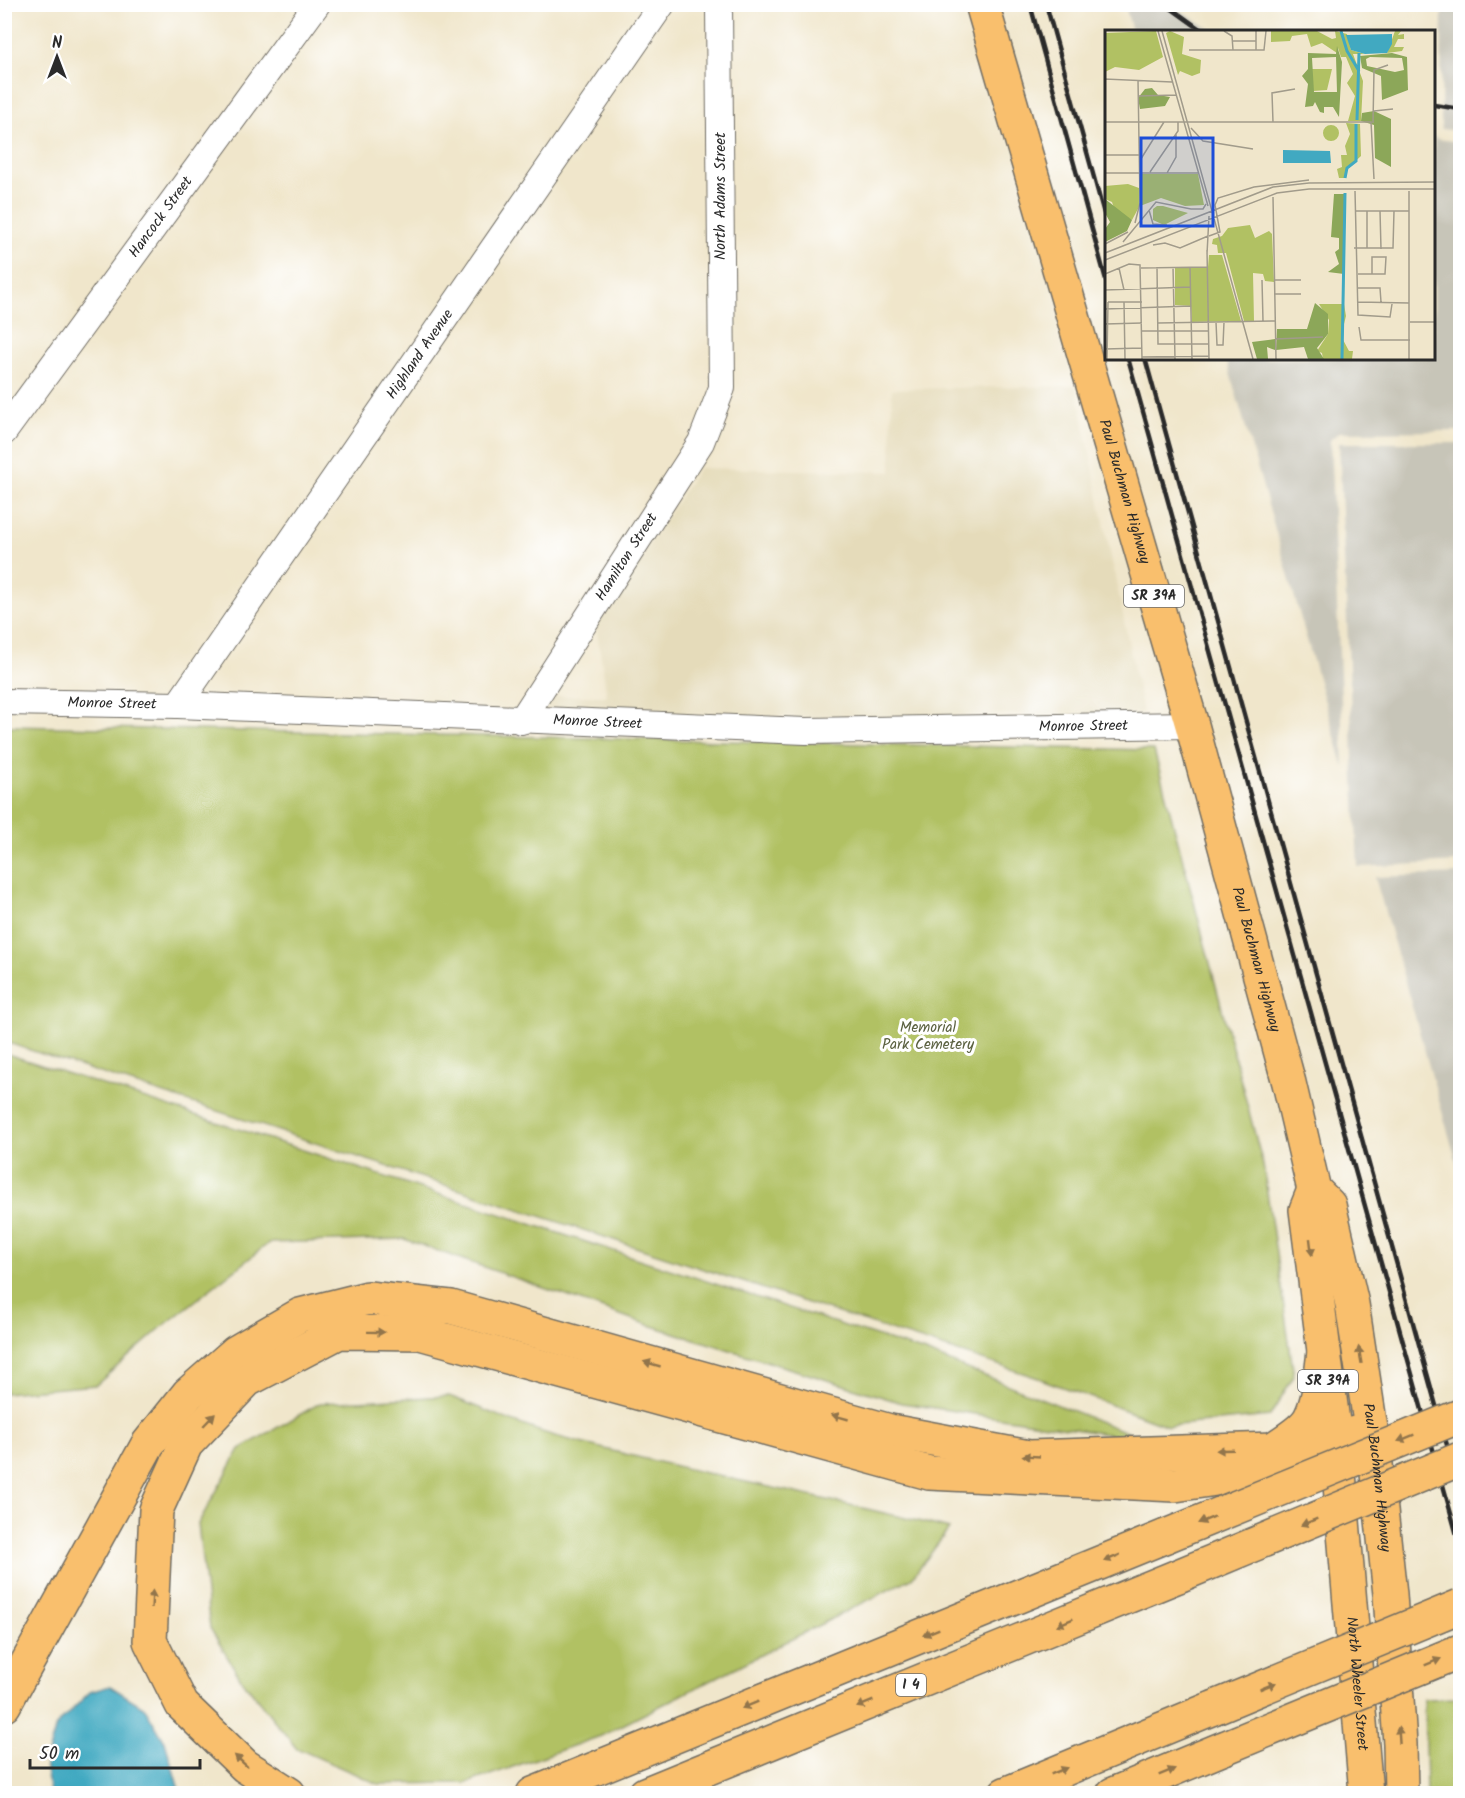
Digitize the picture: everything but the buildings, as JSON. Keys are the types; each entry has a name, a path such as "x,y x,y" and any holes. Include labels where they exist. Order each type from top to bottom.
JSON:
{"main road":[{"name":"Paul Buchman Highway","path":"982,4 1192,725 1289,1083 1314,1190 1329,1205 1352,1304 1373,1442 1390,1594 1401,1794"},
{"name":"Paul Buchman Highway","path":"1314,1190 1306,1210 1349,1574"},
{"path":"4,1704 148,1444 188,1394 236,1352 300,1315 368,1298 451,1307 890,1431 1029,1457 1274,1449 1336,1450"},
{"path":"289,1794 246,1766 182,1705 150,1641 156,1510 186,1444 248,1380 339,1332 420,1333 930,1473 1174,1485 1373,1442"},
{"path":"1274,1449 1296,1433 1310,1418 1319,1389 1324,1352"},
{"path":"533,1794 1461,1416"},
{"name":"I 4","path":"645,1794 1461,1459"},
{"name":"North Wheeler Street","path":"1349,1574 1366,1794"},
{"path":"1005,1794 1461,1606"},
{"path":"1113,1794 1461,1651"},
{"path":"506,1794 612,1761"}],"street":[{"name":"Hancock Street","path":"4,432 317,4"},
{"name":"Highland Avenue","path":"178,705 662,4"},
{"name":"North Adams Street","path":"719,4 722,388"},
{"name":"Hamilton Street","path":"521,721 701,442 722,388"},
{"name":"Monroe Street","path":"4,702 178,705 521,721 806,730 1192,725"}],"shaded area":[{"path":"1125,5 1172,5 1212,30 1132,30"},
{"path":"1442,5 1460,5 1460,131 1441,129"},
{"path":"1435,137 1460,142 1460,431 1339,432 1330,440 1344,768 1226,360 1435,360"},
{"path":"1076,386 1143,713 806,717 543,709 551,696 607,696 596,626 699,468 891,472 892,389"},
{"path":"1339,443 1460,443 1460,862 1358,867"},
{"path":"1460,874 1460,1174 1375,877"}],"green space":[{"name":"Memorial Park Cemetery","path":"9,726 1154,750 1263,1165 1294,1376 1270,1416 1168,1426 1038,1378 5,1042 4,729"},
{"path":"4,1053 925,1352 1146,1440 902,1403 649,1325 404,1239 269,1243 162,1327 96,1385 5,1393"},
{"path":"449,1396 555,1436 653,1461 949,1529 912,1578 601,1736 467,1783 378,1784 296,1748 239,1676 210,1628 198,1524 240,1449 320,1403"},
{"path":"1460,1698 1460,1793 1426,1793 1424,1699"}],"water":[{"path":"110,1686 145,1708 165,1742 180,1793 50,1793 45,1764 56,1726 90,1692"}],"railway":[{"path":"1030,4 1105,276"},
{"path":"1046,4 1105,217"},
{"path":"1165,4 1201,30"},
{"path":"1435,105 1460,109"},
{"path":"1129,360 1460,1546"},
{"path":"1146,360 1460,1492"}]}
